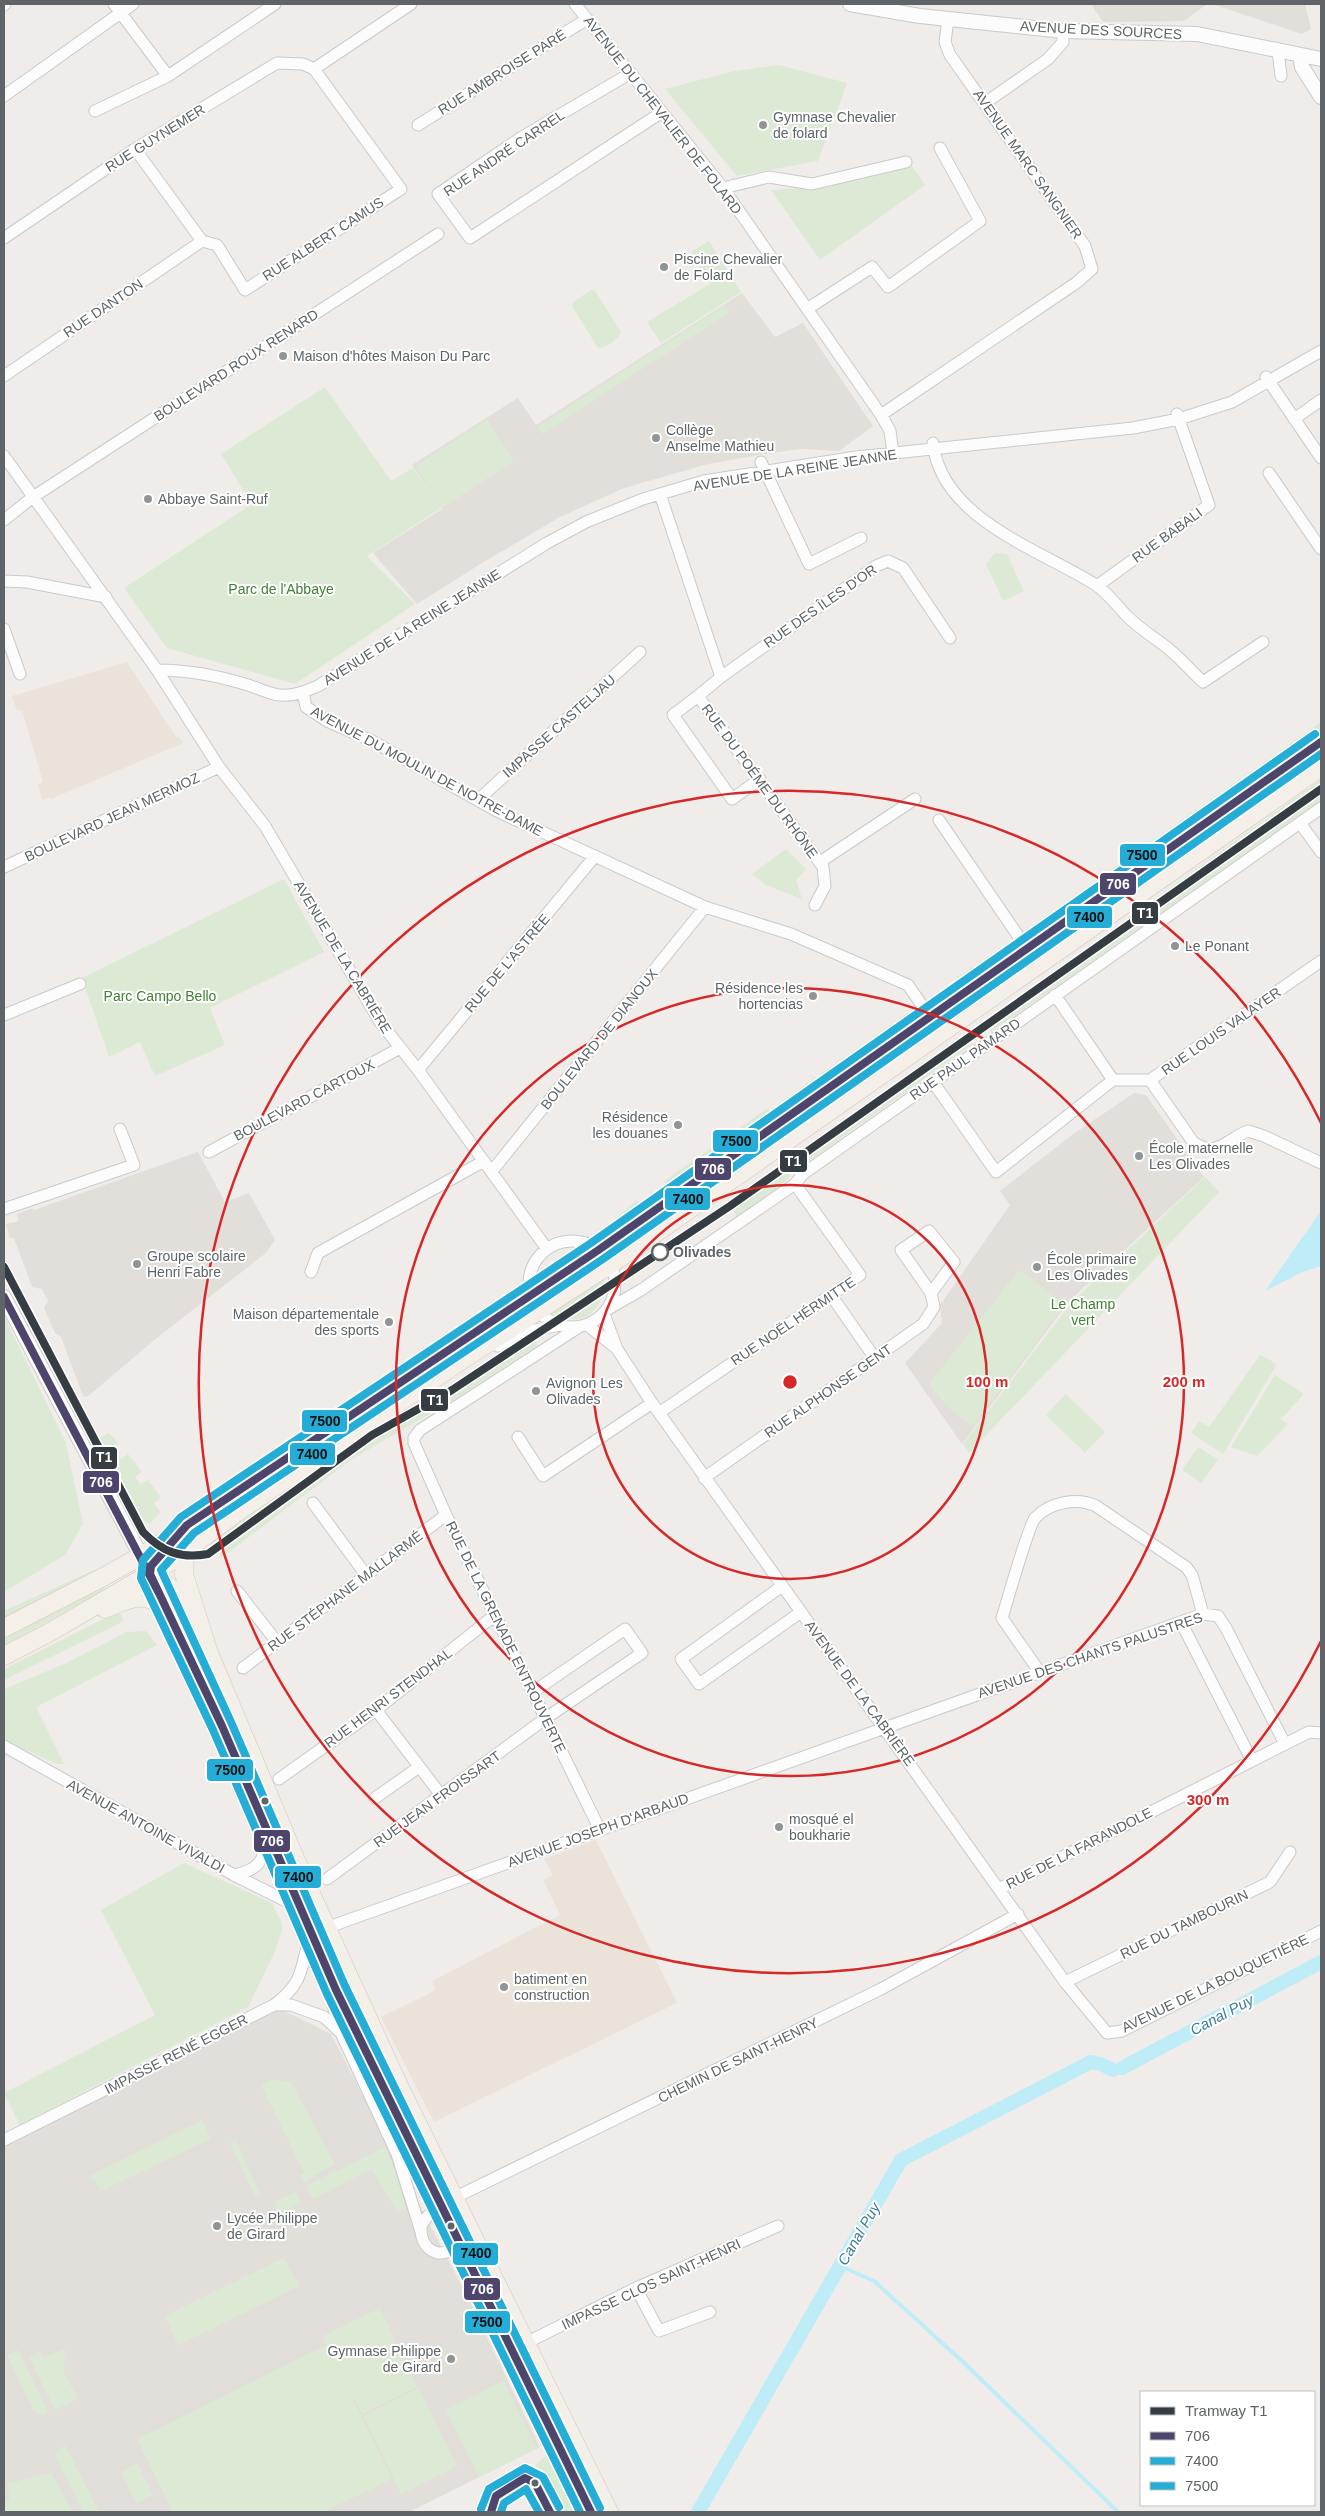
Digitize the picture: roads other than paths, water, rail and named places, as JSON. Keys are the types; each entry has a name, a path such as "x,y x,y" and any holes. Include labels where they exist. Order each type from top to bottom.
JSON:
{"main road":[{"path":"4,1628 141,1556 598,1250 1321,742"},
{"path":"4,1656 52,1631 189,1549 236,1513 460,1362 683,1216 1321,767"},
{"path":"150,1574 154,1561 187,1525"},
{"path":"189,1549 185,1557 184,1574 209,1653 319,1931 336,1990 448,2203 526,2343 608,2512"},
{"path":"141,1556 203,1684 301,1909 319,1931 399,2086 448,2203 461,2246 591,2512"},
{"path":"117,1570 139,1570 163,1580 180,1598 209,1653"},
{"path":"52,1631 136,1597 150,1598 165,1606"}],"street":[{"path":"4,96 118,8 134,4"},
{"path":"95,112 168,76 275,4"},
{"path":"314,69 411,4"},
{"name":"AVENUE DU CHEVALIER DE FOLARD","path":"575,4 724,188 881,415 890,431 893,454"},
{"name":"AVENUE DES SOURCES","path":"850,4 948,19 1064,31 1197,34 1321,59"},
{"path":"118,8 168,76"},
{"name":"RUE AMBROISE PARÉ","path":"418,125 587,19"},
{"name":"AVENUE MARC SANGNIER","path":"881,415 1076,283 1092,269 1086,246 950,55 945,42 948,19"},
{"path":"985,103 1048,59 1063,42 1064,31"},
{"path":"1278,51 1281,76"},
{"path":"1300,55 1302,67 1321,97"},
{"name":"RUE GUYNEMER","path":"4,238 135,149 277,63 303,64 314,69"},
{"name":"RUE ALBERT CAMUS","path":"202,241 217,245 245,290 401,189 314,69"},
{"name":"RUE ANDRÉ CARREL","path":"630,74 530,133 438,194 470,238 662,112"},
{"path":"807,309 872,267 888,287 980,221 940,148"},
{"path":"135,149 202,241"},
{"path":"724,188 769,177 812,184 906,162"},
{"name":"BOULEVARD ROUX RENARD","path":"4,520 34,497 438,234"},
{"name":"RUE DANTON","path":"4,376 202,241"},
{"name":"AVENUE DE LA REINE JEANNE","path":"303,692 318,686 566,532 586,522 660,494 763,467 893,454 933,446 1133,428 1232,402 1321,351"},
{"path":"1268,380 1321,458"},
{"path":"1294,419 1321,400"},
{"name":"RUE BABALI","path":"1097,586 1209,505 1178,416"},
{"path":"933,446 937,464 952,489 988,523 1033,552 1097,586 1130,619 1170,650 1203,682 1263,642"},
{"path":"4,456 157,670"},
{"path":"763,467 809,564 861,538"},
{"path":"1269,474 1321,549"},
{"path":"660,494 721,676"},
{"name":"RUE DES ÎLES D'OR","path":"721,676 876,566 888,561 903,568 950,638"},
{"path":"4,581 27,582 106,597"},
{"path":"4,628 20,674"},
{"name":"IMPASSE CASTELJAU","path":"478,800 640,652"},
{"name":"AVENUE DU MOULIN DE NOTRE-DAME","path":"157,670 184,670 250,685 276,696 303,692 306,708 327,721 372,741 478,800 705,907 791,934 908,985 930,1017"},
{"name":"AVENUE DE LA CABRIÈRE","path":"157,670 219,766 265,826 380,1022 418,1070 547,1249"},
{"name":"RUE DU POÉME DU RHÔNE","path":"721,676 698,696 823,867 825,886 816,905"},
{"path":"698,696 673,715 732,799 760,779"},
{"name":"BOULEVARD JEAN MERMOZ","path":"4,867 219,766"},
{"path":"820,862 915,799"},
{"name":"RUE PAUL PAMARD","path":"414,1443 414,1438 420,1430 641,1290 795,1184 803,1174 1321,808"},
{"path":"939,820 1027,949"},
{"path":"1300,823 1321,852"},
{"name":"RUE DE L'ASTRÉE","path":"418,1070 595,856"},
{"name":"BOULEVARD DE DIANOUX","path":"492,1171 705,907"},
{"name":"RUE LOUIS VALAYER","path":"1113,1080 1150,1080 1321,961"},
{"path":"4,1015 80,984"},
{"path":"933,1082 996,1172 1113,1080 1054,995"},
{"name":"BOULEVARD CARTOUX","path":"208,1152 400,1048"},
{"path":"1150,1080 1193,1142 1202,1149 1212,1150 1248,1131 1264,1136 1321,1163"},
{"path":"4,1209 134,1165 120,1129"},
{"path":"311,1272 318,1253 484,1161"},
{"name":"RUE NOËL HÉRMITTE","path":"659,1414 860,1275 795,1184"},
{"name":"RUE ALPHONSE GENT","path":"704,1478 923,1324 934,1307 931,1293 900,1250 929,1231 954,1262 931,1293"},
{"path":"560,1325 546,1318 539,1311 529,1285 532,1265 547,1249 569,1241 579,1242 598,1250 610,1265 614,1273 615,1290 606,1312"},
{"path":"831,1295 874,1357"},
{"path":"4,1297 141,1556"},
{"name":"AVENUE DE LA CABRIÈRE","path":"606,1312 617,1349 659,1414 1065,1982 1107,2033"},
{"path":"460,1362 486,1353 524,1332 560,1325 583,1326"},
{"name":"AVENUE DE LA CABRIÈRE","path":"583,1326 617,1349"},
{"path":"518,1437 543,1476 652,1403"},
{"name":"RUE DE LA GRENADE ENTROUVERTE","path":"414,1443 446,1515 600,1830"},
{"path":"1039,1671 1002,1618 1034,1520 1048,1508 1066,1502 1084,1501 1096,1506 1186,1567 1192,1575 1203,1614"},
{"path":"313,1503 366,1574"},
{"name":"RUE STÉPHANE MALLARMÉ","path":"243,1668 446,1515"},
{"path":"782,1586 681,1659 699,1684 801,1612"},
{"path":"237,1591 277,1642"},
{"name":"AVENUE DES CHANTS PALUSTRES","path":"884,1727 1203,1614 1218,1616 1226,1628 1285,1744"},
{"name":"RUE HENRI STENDHAL","path":"279,1779 376,1710 495,1615"},
{"path":"1181,1622 1252,1760"},
{"name":"RUE JEAN FROISSART","path":"328,1879 546,1718 642,1653 625,1629 533,1692"},
{"path":"376,1710 441,1796"},
{"name":"AVENUE JOSEPH D'ARBAUD","path":"319,1931 884,1727"},
{"name":"RUE DE LA FARANDOLE","path":"999,1889 1309,1732 1321,1732"},
{"name":"AVENUE ANTOINE VIVALDI","path":"4,1746 234,1875 246,1873 257,1867 265,1854 269,1832"},
{"path":"375,1798 419,1767"},
{"name":"RUE DU TAMBOURIN","path":"1065,1982 1270,1882 1290,1852"},
{"path":"234,1875 301,1909"},
{"name":"CHEMIN DE SAINT-HENRY","path":"421,2232 422,2223 428,2216 448,2203 881,1988 1018,1914"},
{"name":"IMPASSE RENÉ EGGER","path":"4,2140 274,2005 286,1995 302,1972 319,1931"},
{"name":"AVENUE DE LA BOUQUETIÈRE","path":"1107,2033 1122,2031 1321,1931"},
{"path":"336,1990 334,2009 341,2033 397,2154 423,2242 429,2249 438,2252 447,2252 461,2246"},
{"path":"274,2005 291,2005 324,2017 341,2033"},
{"name":"IMPASSE CLOS SAINT-HENRI","path":"526,2343 636,2288 778,2226"},
{"path":"636,2288 659,2331 710,2312"}],"water":[{"path":"1321,1211 1321,1266 1302,1272 1265,1291"}],"waterway":[{"name":"Canal Puy","path":"1122,2068 1321,1962"},
{"name":"Canal Puy","path":"698,2512 901,2160 1091,2062 1101,2064 1113,2070"},
{"path":"840,2266 874,2281 962,2361 1118,2512"}],"tram line":[{"name":"T1","path":"4,1267 143,1532 157,1545 172,1552 181,1555 208,1554 372,1435 452,1390 730,1206 1321,789"}],"place":[{"name":"Gymnase Chevalier de folard","path":"763,125"},
{"name":"Piscine Chevalier de Folard","path":"664,267"},
{"name":"Maison d'hôtes Maison Du Parc","path":"283,356"},
{"name":"Collège Anselme Mathieu","path":"656,438"},
{"name":"Abbaye Saint-Ruf","path":"148,499"},
{"name":"Le Ponant","path":"1175,946"},
{"name":"Résidence les hortencias","path":"813,996"},
{"name":"Résidence les douanes","path":"678,1125"},
{"name":"École maternelle Les Olivades","path":"1139,1156"},
{"name":"Olivades","path":"660,1252"},
{"name":"Groupe scolaire Henri Fabre","path":"137,1264"},
{"name":"École primaire Les Olivades","path":"1037,1267"},
{"name":"Maison départementale des sports","path":"389,1322"},
{"name":"Avignon Les Olivades","path":"536,1391"},
{"name":"mosqué el boukharie","path":"779,1827"},
{"name":"batiment en construction","path":"504,1987"},
{"name":"Lycée Philippe de Girard","path":"217,2226"},
{"name":"Gymnase Philippe de Girard","path":"451,2359"}],"park label":[{"name":"Parc de l'Abbaye","path":"281,589"},
{"name":"Parc Campo Bello","path":"160,996"},
{"name":"Le Champ vert","path":"1083,1312"}]}
